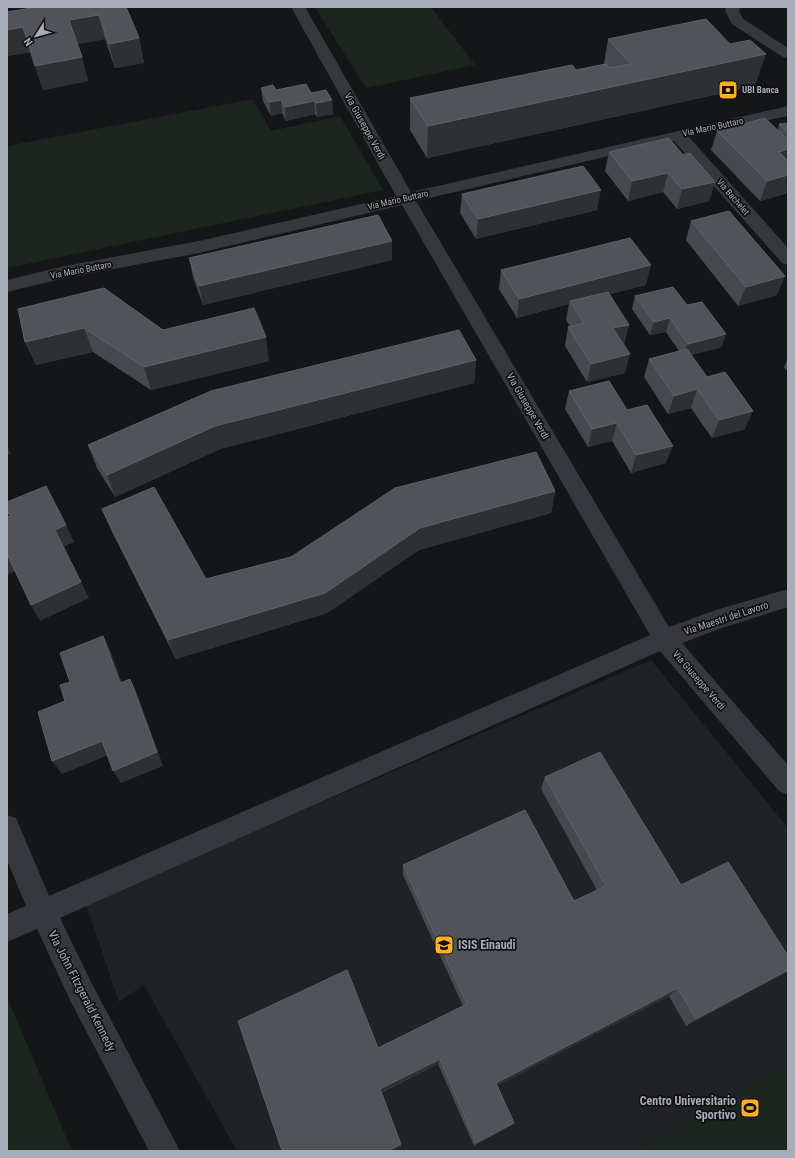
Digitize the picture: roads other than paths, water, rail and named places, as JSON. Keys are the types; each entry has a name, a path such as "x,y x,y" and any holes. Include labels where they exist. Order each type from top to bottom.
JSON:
{"street":[{"name":"Via Giuseppe Verdi","path":"298,7 406,198 664,639 788,783"},
{"path":"734,7 732,10 737,21 788,54"},
{"name":"Via Mario Buttaro","path":"7,286 65,272 193,248 678,134 788,111"},
{"name":"Via Bachelet","path":"678,134 788,260"},
{"name":"Via Maestri del Lavoro","path":"7,928 42,911 664,639 716,620 788,598"},
{"name":"Via John Fitzgerald Kennedy","path":"7,827 42,911 65,961 165,1151"}],"place":[{"name":"UBI Banca","path":"728,90"},
{"name":"ISIS Einaudi","path":"444,945"},
{"name":"Centro Universitario Sportivo","path":"750,1108"}]}
